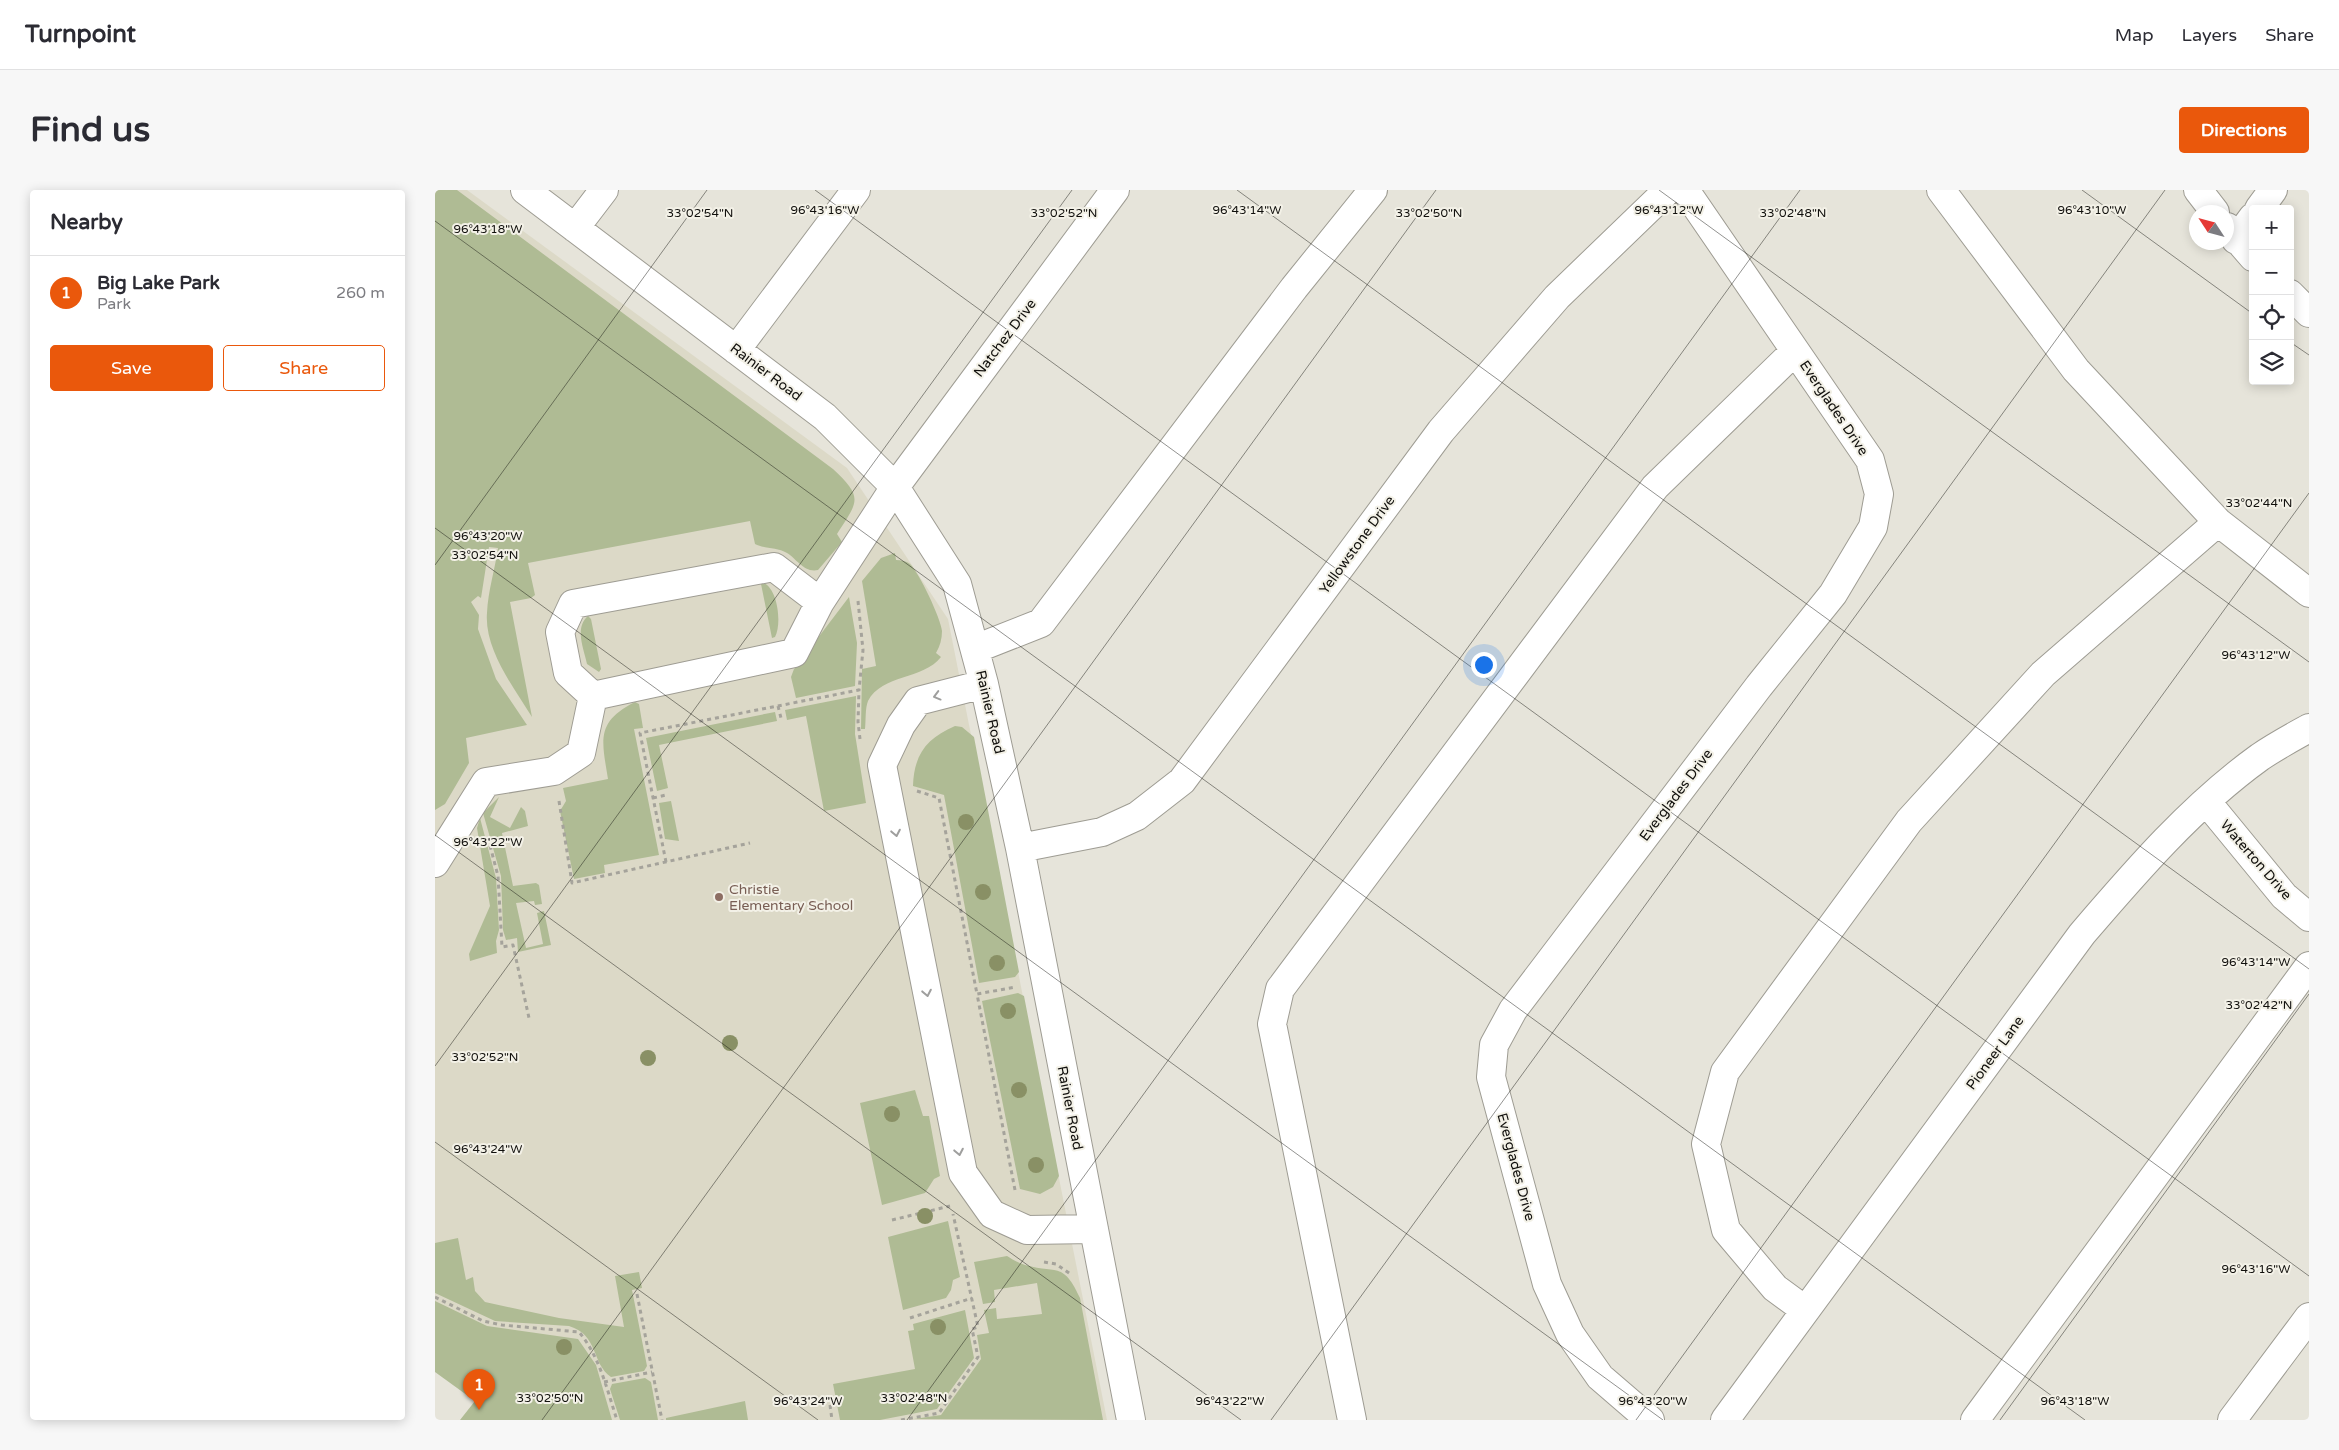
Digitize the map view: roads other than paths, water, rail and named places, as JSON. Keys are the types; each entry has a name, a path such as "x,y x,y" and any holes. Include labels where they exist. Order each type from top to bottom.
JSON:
{"street":[{"name":"Rainier Road","path":"525,190 825,417 895,487 957,584 984,684 1020,848 1131,1420"},
{"path":"575,228 604,190"},
{"path":"736,350 856,190"},
{"name":"Natchez Drive","path":"593,696 794,653 820,602 895,487 1115,190"},
{"path":"975,649 1041,623 1294,288 1373,190"},
{"name":"Yellowstone Drive","path":"1020,848 1102,832 1137,816 1182,781 1441,431 1557,297 1668,190"},
{"name":"Everglades Drive","path":"1649,1420 1600,1377 1570,1334 1547,1284 1491,1077 1494,1045 1519,1002 1759,686 1833,594 1873,527 1879,494 1870,460 1685,190"},
{"path":"1941,190 2076,370 2218,522 2309,592"},
{"path":"2198,190 2210,205"},
{"path":"2262,205 2273,190"},
{"path":"2238,241 2249,224"},
{"path":"2291,295 2309,313"},
{"path":"1352,1420 1272,1024 1279,989 1655,487 1795,351"},
{"path":"1805,1310 1775,1288 1726,1230 1706,1144 1725,1072 1909,821 2043,674 2218,522"},
{"path":"435,863 486,782 554,771 581,753 593,696 568,673 560,632 573,604 774,567 820,602"},
{"path":"984,684 918,701 901,725 882,765 961,1164 963,1173 992,1214 1027,1230 1094,1229"},
{"name":"Pioneer Lane","path":"1725,1420 2082,934 2128,880 2206,801 2260,757 2309,728"},
{"name":"Waterton Drive","path":"2206,801 2285,896 2309,917"},
{"path":"1975,1420 2309,966"},
{"path":"2233,1420 2309,1317"}],"place":[{"name":"Christie Elementary School","path":"719,897"},
{"name":"Big Lake Park","path":"479,1410"}]}
